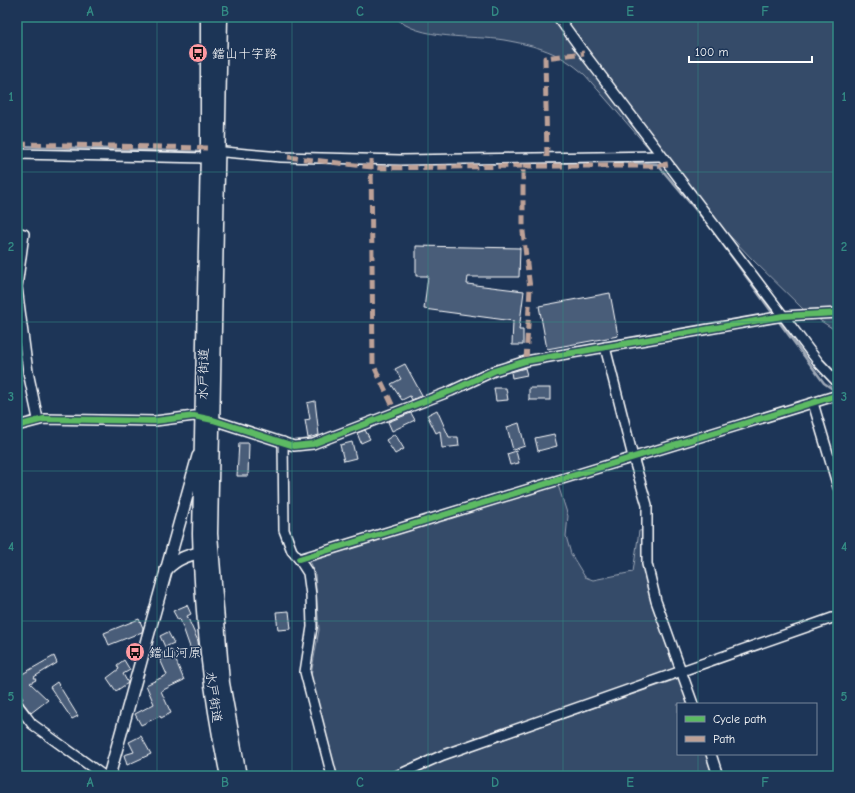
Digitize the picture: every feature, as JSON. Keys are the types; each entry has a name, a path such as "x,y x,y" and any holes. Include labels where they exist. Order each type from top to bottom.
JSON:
{"highway":[{"name":"水戸街道","path":"208,17 211,153 205,619 213,693 228,776"},
{"name":"水戸街道","path":"211,153 220,17"},
{"name":"水戸街道","path":"208,419 200,449 206,553 222,683 239,776"}],"street":[{"path":"558,17 661,156 783,316 819,363 838,383"},
{"path":"17,154 211,153 281,157 402,160 661,156"},
{"path":"17,232 24,234 17,287 28,372 38,419"},
{"path":"17,426 38,419 155,421 187,416 208,419 294,446 313,444 452,391 494,371 526,361 783,316 838,313"},
{"path":"605,347 647,505 647,564 652,586 693,703"},
{"path":"299,559 633,457 813,404 838,395"},
{"path":"813,404 838,487"},
{"path":"283,442 284,530 292,551 308,573 311,596 312,627 305,672 332,776"},
{"path":"109,776 200,449"},
{"path":"166,570 180,560 206,553"},
{"path":"396,776 443,755 838,616"},
{"path":"17,704 32,724 104,776"},
{"path":"711,755 718,776"}],"shaded area":[{"path":"395,17 838,17 838,332 804,310 752,259 671,174 585,75 576,67 557,55 538,48 504,40 432,34 405,25"},
{"path":"558,485 568,516 566,536 571,554 585,577 593,580 633,572 639,531 645,530 645,562 652,604 660,620 677,669 415,761 387,776 337,776 311,675 319,630 315,574 309,561"},
{"path":"680,678 689,703 677,703 677,755 706,755 713,776 421,776 418,769"}],"building":[{"path":"416,246 520,248 519,277 468,277 467,284 524,291 519,330 523,330 523,345 512,345 513,321 424,309 428,276 416,276"},
{"path":"610,293 618,336 547,349 539,306"},
{"path":"405,364 422,395 412,400 410,396 402,400 391,384 401,379 395,369"},
{"path":"525,368 527,375 512,378 511,372"},
{"path":"494,388 506,388 508,400 496,401"},
{"path":"529,388 550,388 550,400 529,400"},
{"path":"315,401 319,435 308,438 305,420 310,419 307,403"},
{"path":"437,410 449,437 458,437 459,446 442,448 440,431 436,433 427,415"},
{"path":"411,413 415,420 392,431 388,422"},
{"path":"519,423 525,446 513,450 507,427"},
{"path":"365,430 370,439 361,443 357,433"},
{"path":"395,434 404,449 395,454 386,440"},
{"path":"554,434 557,446 538,451 535,438"},
{"path":"352,442 356,458 344,461 340,445"},
{"path":"239,443 249,443 248,476 237,476"},
{"path":"516,451 519,463 510,465 507,454"},
{"path":"187,605 191,614 187,616 198,641 199,649 192,653 180,619 178,620 173,611"},
{"path":"289,611 291,629 278,630 276,612"},
{"path":"139,619 143,628 142,632 109,645 104,633"},
{"path":"168,632 174,643 165,647 160,636"},
{"path":"171,649 184,680 161,691 171,713 161,718 160,716 141,725 135,714 154,704 146,685 167,675 158,655"},
{"path":"54,656 57,663 34,677 36,680 30,683 48,700 31,713 21,700 23,699 17,689 17,677"},
{"path":"124,660 130,670 123,674 128,683 116,691 107,678 119,669 117,665"},
{"path":"57,682 78,716 72,719 50,687"},
{"path":"141,736 151,754 127,765 124,755 134,752 129,742"}],"waterway":[{"path":"17,146 204,152"},
{"path":"413,164 607,162 657,164 711,228 774,315"},
{"path":"777,319 824,383 837,392"}],"marked path":[{"path":"547,157 545,58 584,53"},
{"path":"17,144 208,148"},
{"path":"288,157 380,168 523,166 523,232 530,288 526,361"},
{"path":"371,159 373,364 396,413"},
{"path":"523,166 655,166 668,164"}],"cycle path":[{"path":"17,426 44,419 155,421 194,416 213,420 294,446 313,444 451,391 494,371 526,361 783,316 838,313"},
{"path":"299,559 838,395"}],"place":[{"name":"鐺山十字路","path":"198,53"},
{"name":"鐺山河原","path":"135,652"}]}
